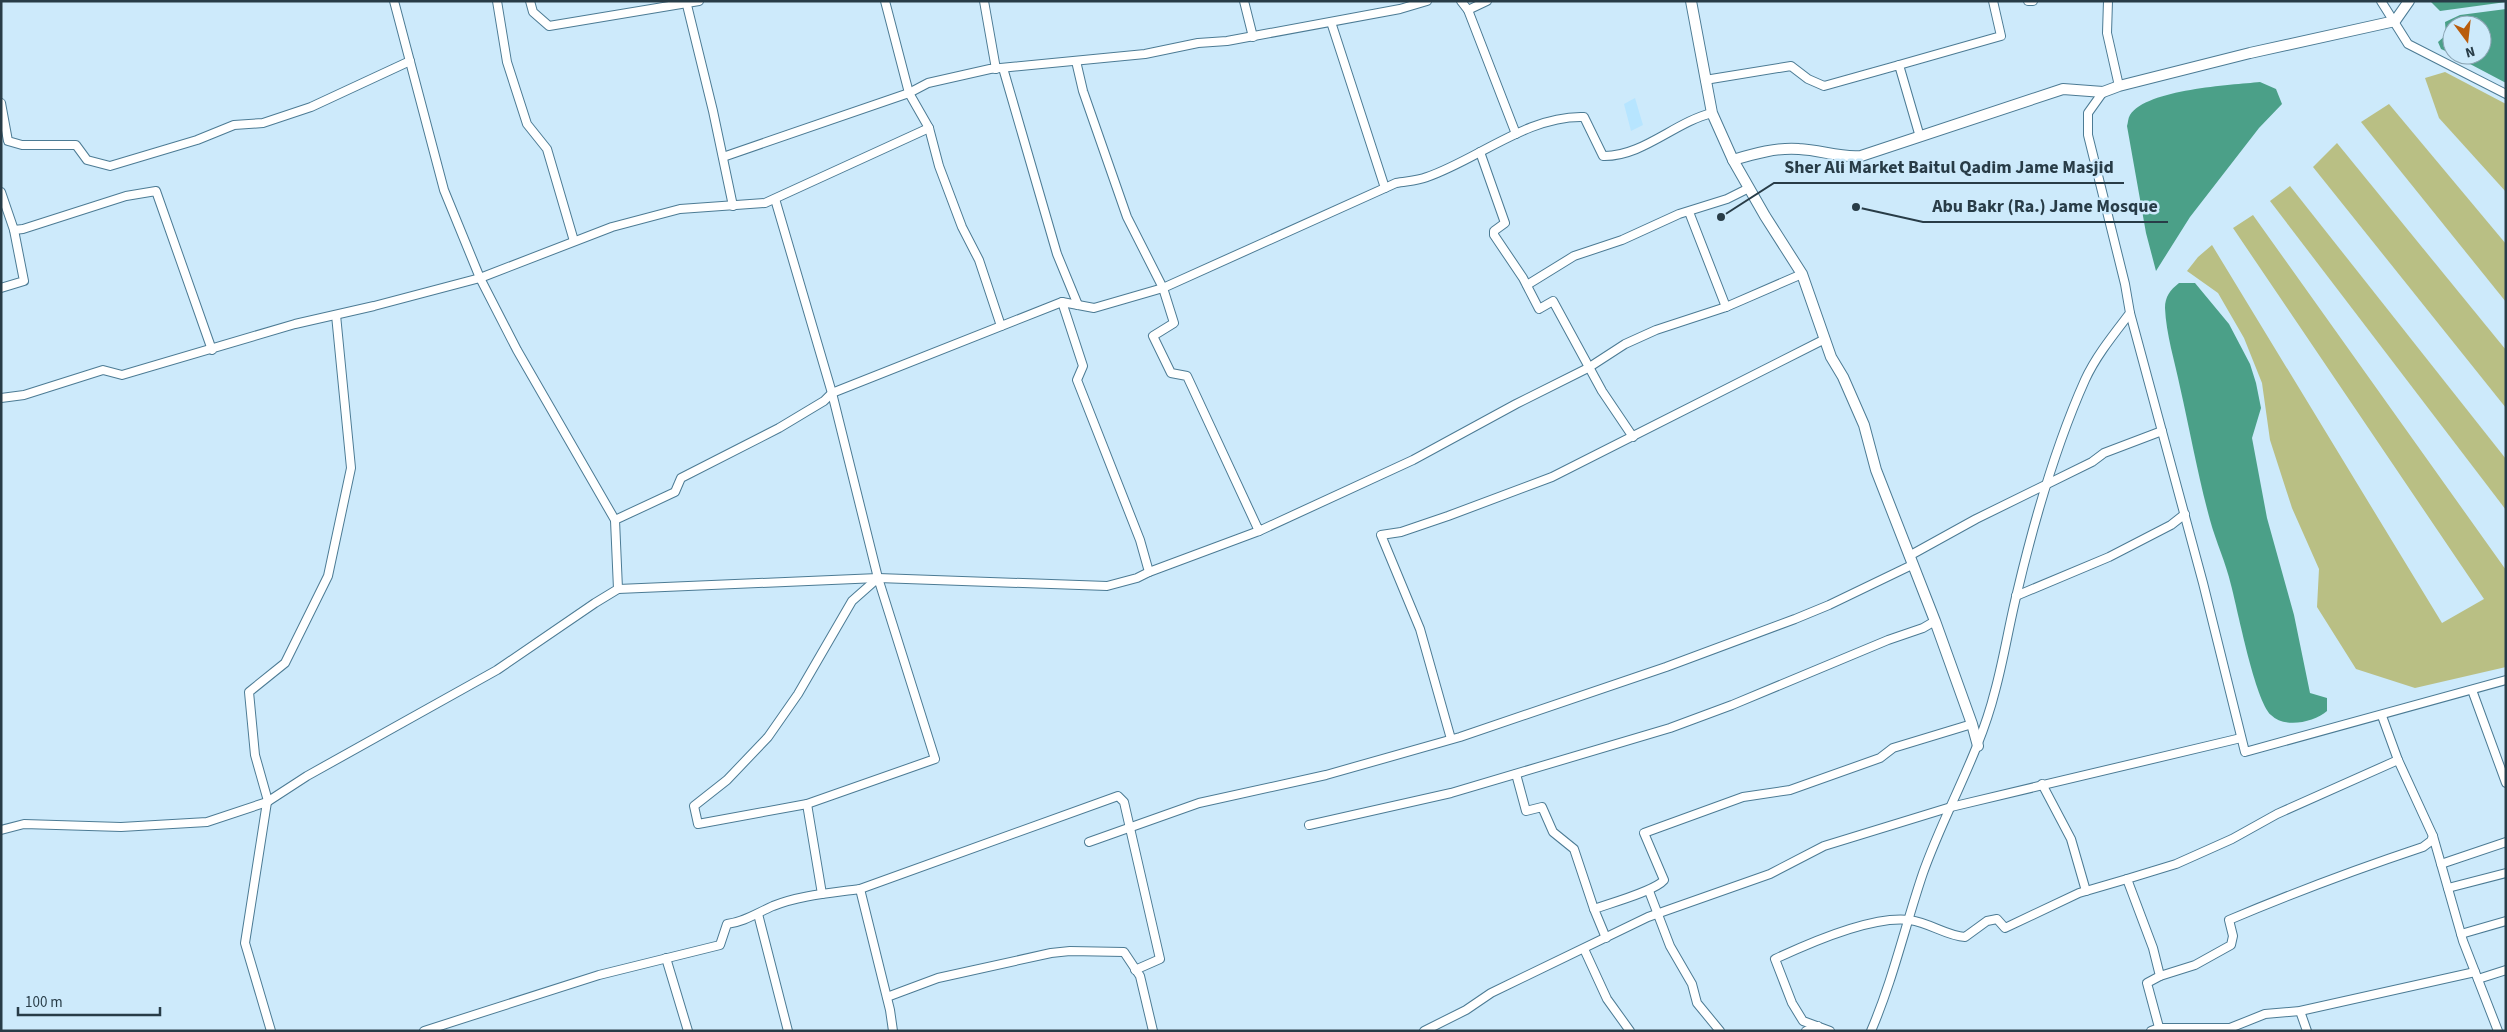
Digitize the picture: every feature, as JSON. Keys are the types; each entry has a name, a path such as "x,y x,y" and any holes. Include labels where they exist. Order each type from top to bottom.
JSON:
{"street":[{"path":"394,1 444,190 480,278 517,350 615,520 618,589"},
{"path":"497,1 507,62 527,124 547,149 574,241"},
{"path":"530,1 534,12 549,26 699,1"},
{"path":"885,1 909,93 929,128 939,166 962,227 979,260 1000,326"},
{"path":"984,1 999,68 1057,254 1078,305"},
{"path":"1244,1 1253,36"},
{"path":"723,157 909,93 928,83 999,68 1145,54 1198,43 1253,36 1331,22 1400,9 1427,1"},
{"path":"1461,1 1468,10 1516,134"},
{"path":"1468,10 1487,1"},
{"path":"1691,1 1704,80 1712,113 1733,160 1802,274 1825,339 1864,425 1876,470 1935,621 1978,746"},
{"path":"1704,80 1791,66 1808,79 1824,86 2002,36 1993,1"},
{"path":"2028,1 2033,1"},
{"path":"2108,1 2107,33 2119,86"},
{"path":"2381,1 2408,44 2506,94"},
{"path":"1733,160 1786,149 1818,151 1844,158 1862,156 2063,89 2103,92 2119,86 2250,53 2395,21 2409,1"},
{"path":"686,3 733,206"},
{"path":"1331,22 1384,188"},
{"path":"1076,61 1083,92 1127,217 1163,288 1174,323 1153,336 1171,373 1187,376 1259,531"},
{"path":"1,103 5,142 22,145 76,145 87,160 110,166 198,140 234,125 263,123 311,107 410,62"},
{"path":"1899,65 1920,137"},
{"path":"2103,92 2088,112 2088,135 2126,284 2130,313 2245,752 2312,732 2382,716 2506,680"},
{"path":"615,520 675,492 681,478 779,428 824,401 832,394 1062,302 1094,308 1163,288 1384,188 1396,183 1426,178 1516,134 1568,117 1584,117 1603,156 1618,157 1696,117 1712,113"},
{"path":"1,398 24,395 103,370 122,375 295,324 480,278 612,227 680,209 765,203 929,128"},
{"path":"1480,152 1505,223 1494,231 1494,235 1527,285 1539,309 1553,301 1588,368 1633,437"},
{"path":"1527,285 1574,256 1622,240 1679,214 1727,199 1749,188"},
{"path":"14,230 23,229 126,196 156,191 212,350"},
{"path":"1,192 14,230 24,281 1,288"},
{"path":"775,198 832,394 878,578 935,759 807,804 698,824 694,806 727,780 768,737 798,694 852,601 878,578"},
{"path":"1689,212 1726,307"},
{"path":"1,830 24,824 121,827 207,822 267,802 308,776 497,670 618,589 878,578 1107,586 1259,531 1413,460 1588,368 1625,344 1656,330 1726,307 1802,274"},
{"path":"1062,302 1083,366 1077,380 1140,540 1149,572"},
{"path":"1871,1031 1891,980 1923,873 1978,746 1995,692 2016,596 2048,482 2085,378 2130,313"},
{"path":"271,1031 245,943 267,802 255,755 249,692 285,663 328,576 351,468 336,314"},
{"path":"1451,739 1420,629 1381,535 1401,532 1552,477 1825,339"},
{"path":"1089,842 1199,804 1250,790 1326,775 1451,739 1666,667 1795,619 1911,560 2048,482 2092,462 2104,452 2162,431"},
{"path":"2016,596 2108,557 2171,525 2184,514"},
{"path":"1309,825 1451,793 1688,721 1802,678 1888,640 1923,628 1935,621"},
{"path":"2472,690 2506,783"},
{"path":"2382,716 2398,760 2433,836 2461,934 2498,1031"},
{"path":"1594,909 1639,892 1649,891 1664,880 1644,833 1743,797 1790,790 1880,758 1893,748 1972,724"},
{"path":"1424,1031 1466,1010 1491,993 1657,914 1770,874 1824,846 1951,806 2241,738"},
{"path":"2496,755 2506,753"},
{"path":"1830,1031 1803,1021 1792,1003 1775,959 1825,938 1883,921 1909,920 1942,929 1955,937 1964,938 1988,921 1997,918 2006,928 2086,891 2176,864 2232,839 2277,814 2398,760"},
{"path":"1516,774 1526,811 1542,807 1553,832 1559,835 1574,850 1606,938"},
{"path":"2042,784 2071,839 2076,862 2086,891"},
{"path":"424,1031 599,975 720,945 727,924 741,922 774,906 822,894 860,889 1118,796 1124,802 1160,959 1135,970"},
{"path":"807,804 822,894"},
{"path":"2433,836 2431,841 2423,848 2327,879 2292,896 2229,920 2233,936 2232,945 2195,965 2160,976 2147,983 2156,1030 2230,1028 2265,1014 2300,1011 2506,970"},
{"path":"2441,864 2506,842"},
{"path":"2448,888 2506,873"},
{"path":"2126,879 2153,948 2160,976"},
{"path":"860,889 887,997 893,1031"},
{"path":"1649,891 1670,946 1692,984 1701,1010 1720,1031"},
{"path":"758,914 788,1031"},
{"path":"2461,934 2506,922"},
{"path":"1584,949 1607,998 1630,1031"},
{"path":"887,997 938,978 1051,953 1070,951 1124,952 1140,976 1153,1031"},
{"path":"666,958 688,1031"},
{"path":"2300,1011 2307,1031"},
{"path":"1806,1031 1818,1026"}],"shaded area":[{"path":"2430,1 2506,1 2506,2 2440,11"},
{"path":"2506,9 2506,83 2472,65 2492,65 2492,15 2460,15"},
{"path":"2442,38 2442,49 2441,49 2438,42"},
{"path":"2445,72 2506,104 2506,192 2439,118 2425,78"},
{"path":"2260,82 2276,89 2282,104 2259,128 2190,217 2156,271 2146,233 2127,126 2130,115 2139,106 2153,99 2171,94 2211,87"},
{"path":"1635,98 1643,125 1631,131 1624,104"},
{"path":"2389,104 2506,244 2506,302 2361,122"},
{"path":"2337,143 2506,350 2506,408 2313,167"},
{"path":"2290,186 2506,459 2506,510 2270,201"},
{"path":"2253,215 2506,570 2506,667 2415,688 2356,669 2317,607 2319,569 2292,508 2270,440 2262,383 2244,338 2218,293 2187,271 2198,257 2212,245 2442,623 2484,599 2233,228"},
{"path":"2179,283 2195,283 2229,324 2250,364 2256,383 2261,408 2252,438 2267,518 2294,615 2310,693 2327,698 2327,711 2307,721 2284,722 2271,715 2265,706 2253,674 2229,577 2212,528 2169,338 2165,304 2173,288"}],"place":[{"name":"Abu Bakr (Ra.) Jame Mosque","path":"1856,207"},
{"name":"Sher Ali Market Baitul Qadim Jame Masjid","path":"1721,217"}]}
